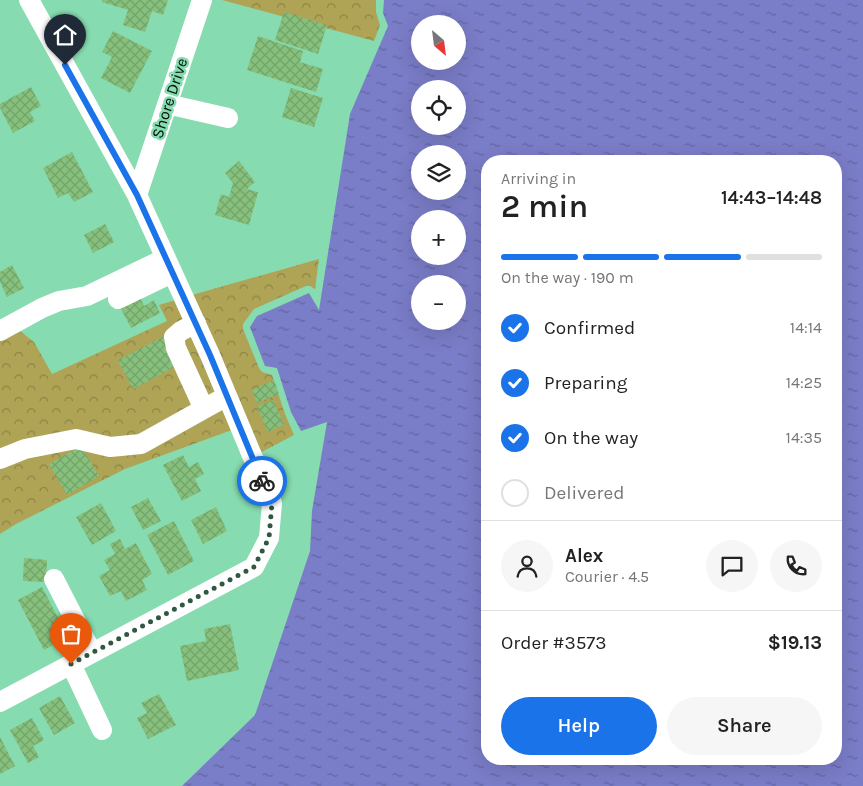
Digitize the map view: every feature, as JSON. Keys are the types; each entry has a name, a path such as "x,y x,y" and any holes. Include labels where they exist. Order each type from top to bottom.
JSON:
{"street":[{"path":"0,702 254,567 269,538 272,503 196,323 137,195 29,0"},
{"name":"Shore Drive","path":"137,195 202,0"},
{"path":"167,104 228,118"},
{"path":"118,299 169,265"},
{"path":"0,331 42,308 58,302 87,296 169,265"},
{"path":"196,323 174,337 176,348 204,409"},
{"path":"0,459 26,449 76,440 110,447 141,444 227,396"},
{"path":"54,579 92,653"},
{"path":"71,664 102,730"}],"green space":[{"path":"222,0 376,0 376,12 380,25 374,41"},
{"path":"319,259 315,289 306,286 254,309 243,324 243,329 259,368 262,372 272,375 294,435 260,453 192,295"},
{"path":"176,300 232,430 125,469 0,534 0,336 15,327 34,342 52,374 167,321 159,305"}],"water":[{"path":"384,0 863,0 863,786 182,786 255,715 310,551 312,511 327,422 301,431 291,412 277,368 265,366 250,327 257,316 309,293 319,310 350,114 388,26 383,13"}],"building":[{"path":"102,0 168,0 163,15 152,11 145,32 123,25 128,10 102,2"},
{"path":"284,12 327,25 318,54 275,40"},
{"path":"113,31 152,51 130,93 101,78 112,57 102,52"},
{"path":"258,36 303,51 300,62 323,69 316,92 247,70"},
{"path":"31,87 41,106 30,112 35,121 13,133 0,108 0,104"},
{"path":"291,88 323,98 314,127 282,117"},
{"path":"72,152 93,192 74,202 68,193 58,198 43,168"},
{"path":"239,161 255,182 247,189 258,192 249,225 215,215 221,194 229,197 233,183 225,173"},
{"path":"105,224 114,242 93,253 84,235"},
{"path":"12,265 24,288 7,297 0,282 0,272"},
{"path":"138,293 144,306 154,300 160,313 131,328 118,303"},
{"path":"163,337 178,365 133,389 118,360"},
{"path":"274,380 279,394 257,403 252,390"},
{"path":"273,400 284,424 268,432 257,407"},
{"path":"81,446 99,476 67,495 49,464"},
{"path":"183,455 189,467 198,462 204,474 195,479 201,491 182,501 163,465"},
{"path":"148,498 161,521 143,530 131,507"},
{"path":"101,503 116,531 92,545 76,517"},
{"path":"216,507 227,531 203,544 191,520"},
{"path":"174,521 194,561 168,575 147,535"},
{"path":"120,539 125,549 136,543 152,574 142,580 147,590 126,601 121,591 110,596 99,576 110,570 104,560 115,554 110,544"},
{"path":"24,558 47,560 46,582 23,581"},
{"path":"42,587 68,637 44,650 18,600"},
{"path":"230,624 239,670 187,681 180,646 206,641 204,629"},
{"path":"159,694 176,725 148,739 137,718 147,713 141,703"},
{"path":"60,696 75,723 54,735 39,708"},
{"path":"32,718 44,740 33,746 39,757 28,763 10,730"},
{"path":"0,737 15,766 0,774"}],"way so far":[{"path":"71,664 254,567 269,538 272,503 262,481"}],"route":[{"path":"65,65 137,195 210,355 262,481"}]}
